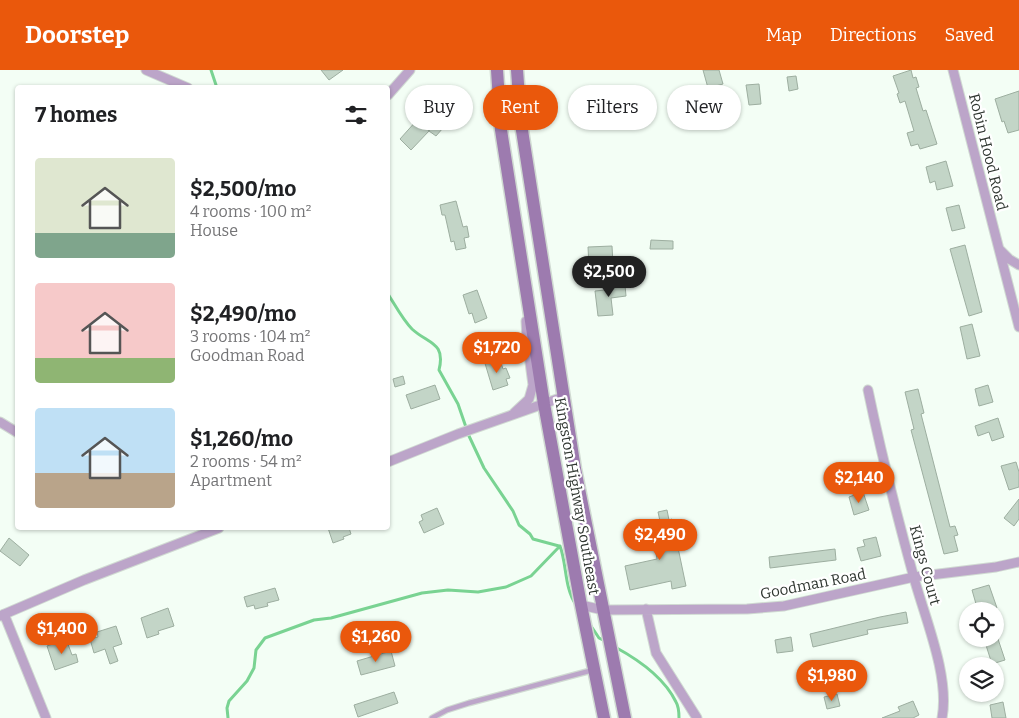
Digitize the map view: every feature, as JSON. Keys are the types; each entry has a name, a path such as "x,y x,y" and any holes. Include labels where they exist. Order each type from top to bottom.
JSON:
{"main road":[{"name":"Kingston Highway Southeast","path":"497,70 501,130 544,404 604,718"},
{"path":"518,70 521,124 575,468 625,718"}],"street":[{"path":"146,70 181,85"},
{"path":"390,93 410,70"},
{"name":"Robin Hood Road","path":"953,70 1019,327"},
{"path":"999,249 1009,259 1019,265"},
{"path":"511,416 529,399 533,385 527,340 525,284"},
{"name":"Kings Court","path":"868,390 881,451 937,656 943,689 942,718"},
{"path":"390,461 458,434 564,397"},
{"path":"0,422 15,431"},
{"path":"46,718 2,615 88,578 214,530"},
{"name":"Goodman Road","path":"581,605 603,610 747,610 784,606 914,577 996,567 1019,562"},
{"path":"646,610 656,653 697,718"}],"lane":[{"path":"432,718 469,703 594,670"},
{"path":"444,712 446,718"}],"building":[{"path":"321,70 343,70 329,80"},
{"path":"703,70 719,70 723,84 707,85"},
{"path":"911,70 913,78 916,77 919,87 916,88 923,111 926,110 937,144 920,149 918,144 911,146 907,133 914,131 905,101 900,103 897,94 899,93 893,76"},
{"path":"796,76 798,89 789,91 787,77"},
{"path":"759,84 761,104 749,105 746,85"},
{"path":"1019,91 1019,130 1008,133 1004,121 1002,122 995,99"},
{"path":"408,130 429,131 411,150 400,139"},
{"path":"430,130 441,130 436,136"},
{"path":"946,161 953,186 937,190 935,181 930,183 926,167"},
{"path":"456,201 463,227 467,226 469,237 464,238 466,248 456,250 454,241 451,242 445,215 442,215 440,205"},
{"path":"959,205 965,228 952,231 946,208"},
{"path":"651,240 673,241 673,249 650,249"},
{"path":"965,245 982,312 969,316 950,249"},
{"path":"612,246 613,264 589,266 588,247"},
{"path":"618,283 618,285 625,285 626,296 611,298 613,315 598,316 595,291 605,290 604,284"},
{"path":"477,290 487,318 475,323 472,313 469,314 463,295"},
{"path":"972,324 980,356 967,359 960,327"},
{"path":"493,357 496,365 501,363 503,369 506,368 510,378 506,379 508,385 493,390 484,360"},
{"path":"403,376 405,384 395,387 393,379"},
{"path":"435,385 440,399 411,409 406,395"},
{"path":"988,385 993,402 979,406 975,389"},
{"path":"918,389 924,413 921,414 950,527 955,526 958,535 954,536 958,551 944,554 911,430 914,429 905,392"},
{"path":"998,418 1004,437 992,441 989,432 978,436 975,426"},
{"path":"1016,462 1019,472 1019,487 1009,490 1001,466"},
{"path":"863,492 869,510 854,515 849,497"},
{"path":"1019,499 1019,519 1014,526 1004,518"},
{"path":"437,508 444,524 424,533 419,522 423,520 421,515"},
{"path":"667,510 669,520 672,519 686,586 672,589 671,581 630,590 625,566 657,559 655,548 661,547 655,522 660,521 658,512"},
{"path":"329,530 350,530 351,534 333,543"},
{"path":"876,537 881,556 861,561 857,548 865,546 863,540"},
{"path":"9,538 29,555 20,566 0,551"},
{"path":"835,549 836,560 770,568 769,557"},
{"path":"989,585 995,602 975,602 972,590"},
{"path":"275,588 279,600 267,603 268,606 255,609 254,605 247,607 244,597"},
{"path":"168,608 174,626 158,631 159,634 147,638 141,618"},
{"path":"906,612 908,623 867,630 868,634 813,647 810,634"},
{"path":"116,626 122,644 113,647 118,661 110,664 105,649 94,653 90,639 98,637 97,632"},
{"path":"791,637 793,651 777,653 775,640"},
{"path":"66,639 72,655 76,654 78,662 55,670 47,646"},
{"path":"987,647 1001,647 1004,657 990,657"},
{"path":"391,651 395,666 361,675 357,661"},
{"path":"394,692 398,703 358,717 354,705"},
{"path":"837,694 840,706 827,709 824,697"},
{"path":"913,701 919,715 913,718 882,718 900,711 898,707"},
{"path":"1003,702 1006,718 992,718 990,705"}],"waterway":[{"path":"211,70 216,85"},
{"path":"390,297 412,329 438,349 441,361 439,370 458,404 469,436 484,468 513,511 519,525 533,539 559,546"},
{"path":"560,546 569,591 576,605"},
{"path":"228,718 227,708 229,701 247,681 254,668 256,650 265,638 314,620 331,618 422,593 448,590 478,592 506,587 531,576 560,546"},
{"path":"591,626 599,638 605,641"},
{"path":"615,647 642,664 658,677 677,704 679,718"}]}
